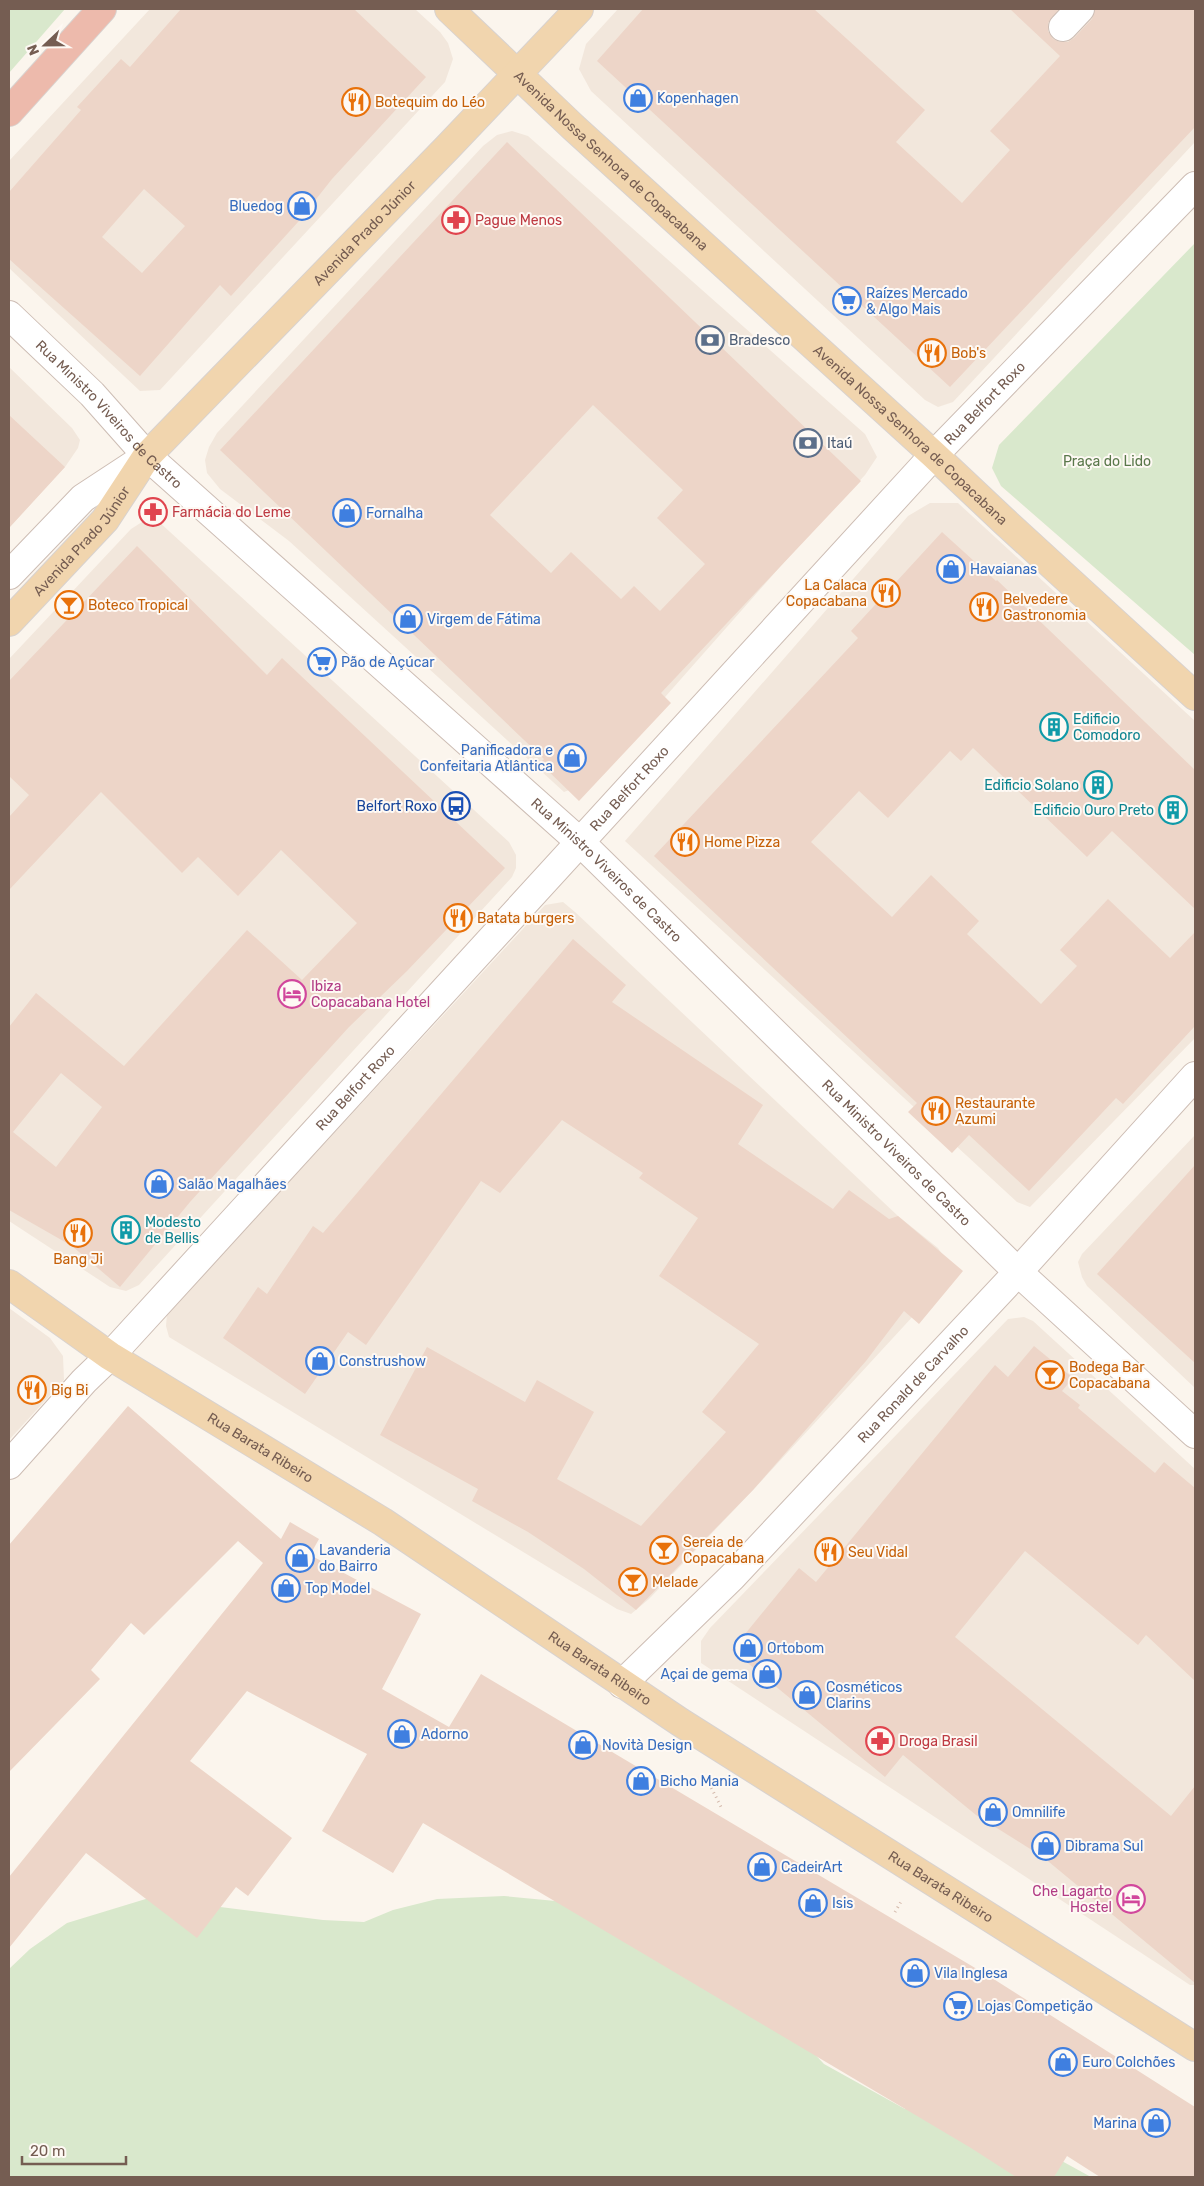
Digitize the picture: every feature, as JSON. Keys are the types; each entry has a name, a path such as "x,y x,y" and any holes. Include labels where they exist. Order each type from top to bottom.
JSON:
{"highway":[{"path":"9,112 102,9"}],"main road":[{"name":"Avenida Nossa Senhora de Copacabana","path":"449,9 573,127 934,455 1004,522 1195,696"},
{"name":"Avenida Prado Júnior","path":"9,622 105,520 148,456 440,156 579,9"},
{"name":"Rua Barata Ribeiro","path":"9,1284 110,1356 383,1522 622,1684 1195,2045"}],"street":[{"name":"Rua Belfort Roxo","path":"9,1465 934,455 1195,186"},
{"name":"Rua Ministro Viveiros de Castro","path":"9,316 92,394 148,456 580,842 1018,1272 1195,1434"},
{"name":"Avenida Prado Júnior","path":"9,575 83,498 148,456"},
{"name":"Rua Ronald de Carvalho","path":"622,1684 732,1577 1018,1272 1195,1076"}],"shaded area":[{"path":"150,9 415,9 440,32 448,43 453,59 445,82 160,390 140,391 9,268 9,161"},
{"path":"618,9 1195,9 1195,142 953,402 938,407 925,400 591,91 579,69 586,44"},
{"path":"512,131 528,136 865,434 877,457 865,475 794,551 590,782 564,792 289,541 220,489 207,473 205,460 209,447 217,433 483,146 497,135"},
{"path":"9,367 72,428 80,440 78,448 65,467 9,528"},
{"path":"930,503 958,503 1195,721 1195,1038 1030,1207 1017,1202 625,841 908,516"},
{"path":"158,521 509,842 516,855 516,868 512,877 139,1285 126,1291 110,1287 9,1221 9,659 131,529 142,522"},
{"path":"563,902 898,1216 938,1248 948,1263 950,1276 754,1489 649,1599 631,1614 617,1609 169,1337 166,1326 167,1314 545,905"},
{"path":"1195,1135 1195,1388 1087,1286 1082,1277 1078,1262 1082,1254"},
{"path":"9,1308 50,1338 63,1356 64,1380 9,1440"},
{"path":"1024,1317 1033,1321 1195,1469 1195,1985 1190,1985 701,1663 701,1641 710,1628 1008,1319"}],"green space":[{"path":"9,9 65,9 9,73"},
{"name":"Praça do Lido","path":"1195,243 1195,655 1001,486 992,468 999,445"},
{"path":"504,1896 566,1902 809,2048 824,2064 905,2109 915,2094 1033,2177 9,2177 9,1969 30,1949 67,1923 149,1898 323,1920 364,1922 393,1910 437,1899"},
{"path":"1060,2160 1091,2177 1049,2177"}],"building":[{"path":"181,9 354,9 426,77 332,179 298,222 231,296 220,285 140,376 9,259 9,192 81,110 77,107 121,59 130,67","holes":["144,189 185,226 142,273 102,237"]},
{"path":"643,9 814,9 925,110 896,142 962,203 1010,150 990,131 1060,56 1010,9 1059,9 1048,23 1048,31 1053,39 1060,42 1068,42 1092,19 1095,9 1195,9 1195,127 950,387 597,61"},
{"path":"507,142 861,481 661,693 671,703 579,801 540,763 544,759 220,450","holes":["593,405 683,490 657,518 705,564 660,611 634,586 621,599 571,552 551,573 490,515"]},
{"path":"9,415 65,467 9,528"},
{"path":"942,532 997,580 1195,770 1195,909 1112,831 1087,857 973,748 961,761 950,751 888,818 859,791 811,842 892,917 931,875 979,921 967,934 1041,1004 1077,966 1060,950 1108,899 1170,958 1195,932 1195,1026 1123,1104 1116,1098 1029,1191 969,1135 952,1153 908,1112 917,1103 654,856 858,638 851,631"},
{"path":"137,546 267,675 282,658 505,868 407,971 349,1027 190,1202 120,1287 72,1246 9,1210 9,1027 36,993 124,1066 247,930 302,980 357,923 281,850 238,896 198,857 182,873 101,792 9,890 9,817 29,795 9,776 9,681","holes":["61,1073 102,1107 56,1167 13,1132"]},
{"path":"573,939 626,985 612,1002 763,1105 738,1144 833,1209 849,1190 889,1219 898,1216 963,1271 919,1324 904,1311 866,1361 753,1490 636,1610 584,1569 528,1532 472,1501 478,1489 380,1435 427,1347 525,1402 537,1380 594,1412 557,1479 641,1526 726,1432 702,1412 759,1344 659,1276 698,1218 639,1178 643,1173 562,1120 500,1193 481,1181 366,1345 348,1332 305,1394 223,1338 258,1287 267,1294 313,1226 323,1233"},
{"path":"1195,1165 1195,1363 1097,1274"},
{"path":"1034,1346 1073,1378 1062,1391 1080,1405 1078,1408 1155,1473 1164,1462 1195,1488 1195,1681 1146,1635 1138,1645 1025,1551 955,1637 1171,1816 1195,1786 1195,1983 1043,1857 976,1815 903,1755 885,1777 732,1650 799,1568 816,1582 995,1365 1008,1377"},
{"path":"128,1406 281,1539 290,1522 319,1539 310,1555 421,1614 382,1689 449,1727 481,1674 992,1978 1195,2107 1195,2177 1100,2177 1067,2156 1054,2177 1016,2177 971,2148 423,1823 393,1873 322,1831 367,1754 247,1691 190,1761 292,1838 248,1896 236,1887 197,1938 86,1853 9,1948 9,1877 263,1563 238,1541 144,1635 131,1623 91,1670 100,1679 9,1772 9,1545"}],"place":[{"name":"Kopenhagen","path":"638,98"},
{"name":"Botequim do Léo","path":"356,102"},
{"name":"Bluedog","path":"302,206"},
{"name":"Pague Menos","path":"456,220"},
{"name":"Raízes Mercado & Algo Mais","path":"847,301"},
{"name":"Bradesco","path":"710,340"},
{"name":"Bob's","path":"932,353"},
{"name":"Itaú","path":"808,443"},
{"name":"Farmácia do Leme","path":"153,512"},
{"name":"Fornalha","path":"347,513"},
{"name":"Havaianas","path":"951,569"},
{"name":"La Calaca Copacabana","path":"886,593"},
{"name":"Boteco Tropical","path":"69,605"},
{"name":"Belvedere Gastronomia","path":"984,607"},
{"name":"Virgem de Fátima","path":"408,619"},
{"name":"Pão de Açúcar","path":"322,662"},
{"name":"Edificio Comodoro","path":"1054,727"},
{"name":"Panificadora e Confeitaria Atlântica","path":"572,758"},
{"name":"Edificio Solano","path":"1098,785"},
{"name":"Belfort Roxo","path":"456,806"},
{"name":"Edificio Ouro Preto","path":"1173,810"},
{"name":"Home Pizza","path":"685,842"},
{"name":"Batata burgers","path":"458,918"},
{"name":"Ibiza Copacabana Hotel","path":"292,994"},
{"name":"Restaurante Azumi","path":"936,1111"},
{"name":"Salão Magalhães","path":"159,1184"},
{"name":"Modesto de Bellis","path":"126,1230"},
{"name":"Bang Ji","path":"78,1233"},
{"name":"Construshow","path":"320,1361"},
{"name":"Bodega Bar Copacabana","path":"1050,1375"},
{"name":"Big Bi","path":"32,1390"},
{"name":"Sereia de Copacabana","path":"664,1550"},
{"name":"Seu Vidal","path":"829,1552"},
{"name":"Lavanderia do Bairro","path":"300,1558"},
{"name":"Melade","path":"633,1582"},
{"name":"Top Model","path":"286,1588"},
{"name":"Ortobom","path":"748,1648"},
{"name":"Açai de gema","path":"767,1674"},
{"name":"Cosméticos Clarins","path":"807,1695"},
{"name":"Adorno","path":"402,1734"},
{"name":"Droga Brasil","path":"880,1741"},
{"name":"Novità Design","path":"583,1745"},
{"name":"Bicho Mania","path":"641,1781"},
{"name":"Omnilife","path":"993,1812"},
{"name":"Dibrama Sul","path":"1046,1846"},
{"name":"CadeirArt","path":"762,1867"},
{"name":"Che Lagarto Hostel","path":"1131,1899"},
{"name":"Isis","path":"813,1903"},
{"name":"Vila Inglesa","path":"915,1973"},
{"name":"Lojas Competição","path":"958,2006"},
{"name":"Euro Colchões","path":"1063,2062"},
{"name":"Marina","path":"1156,2123"}]}
